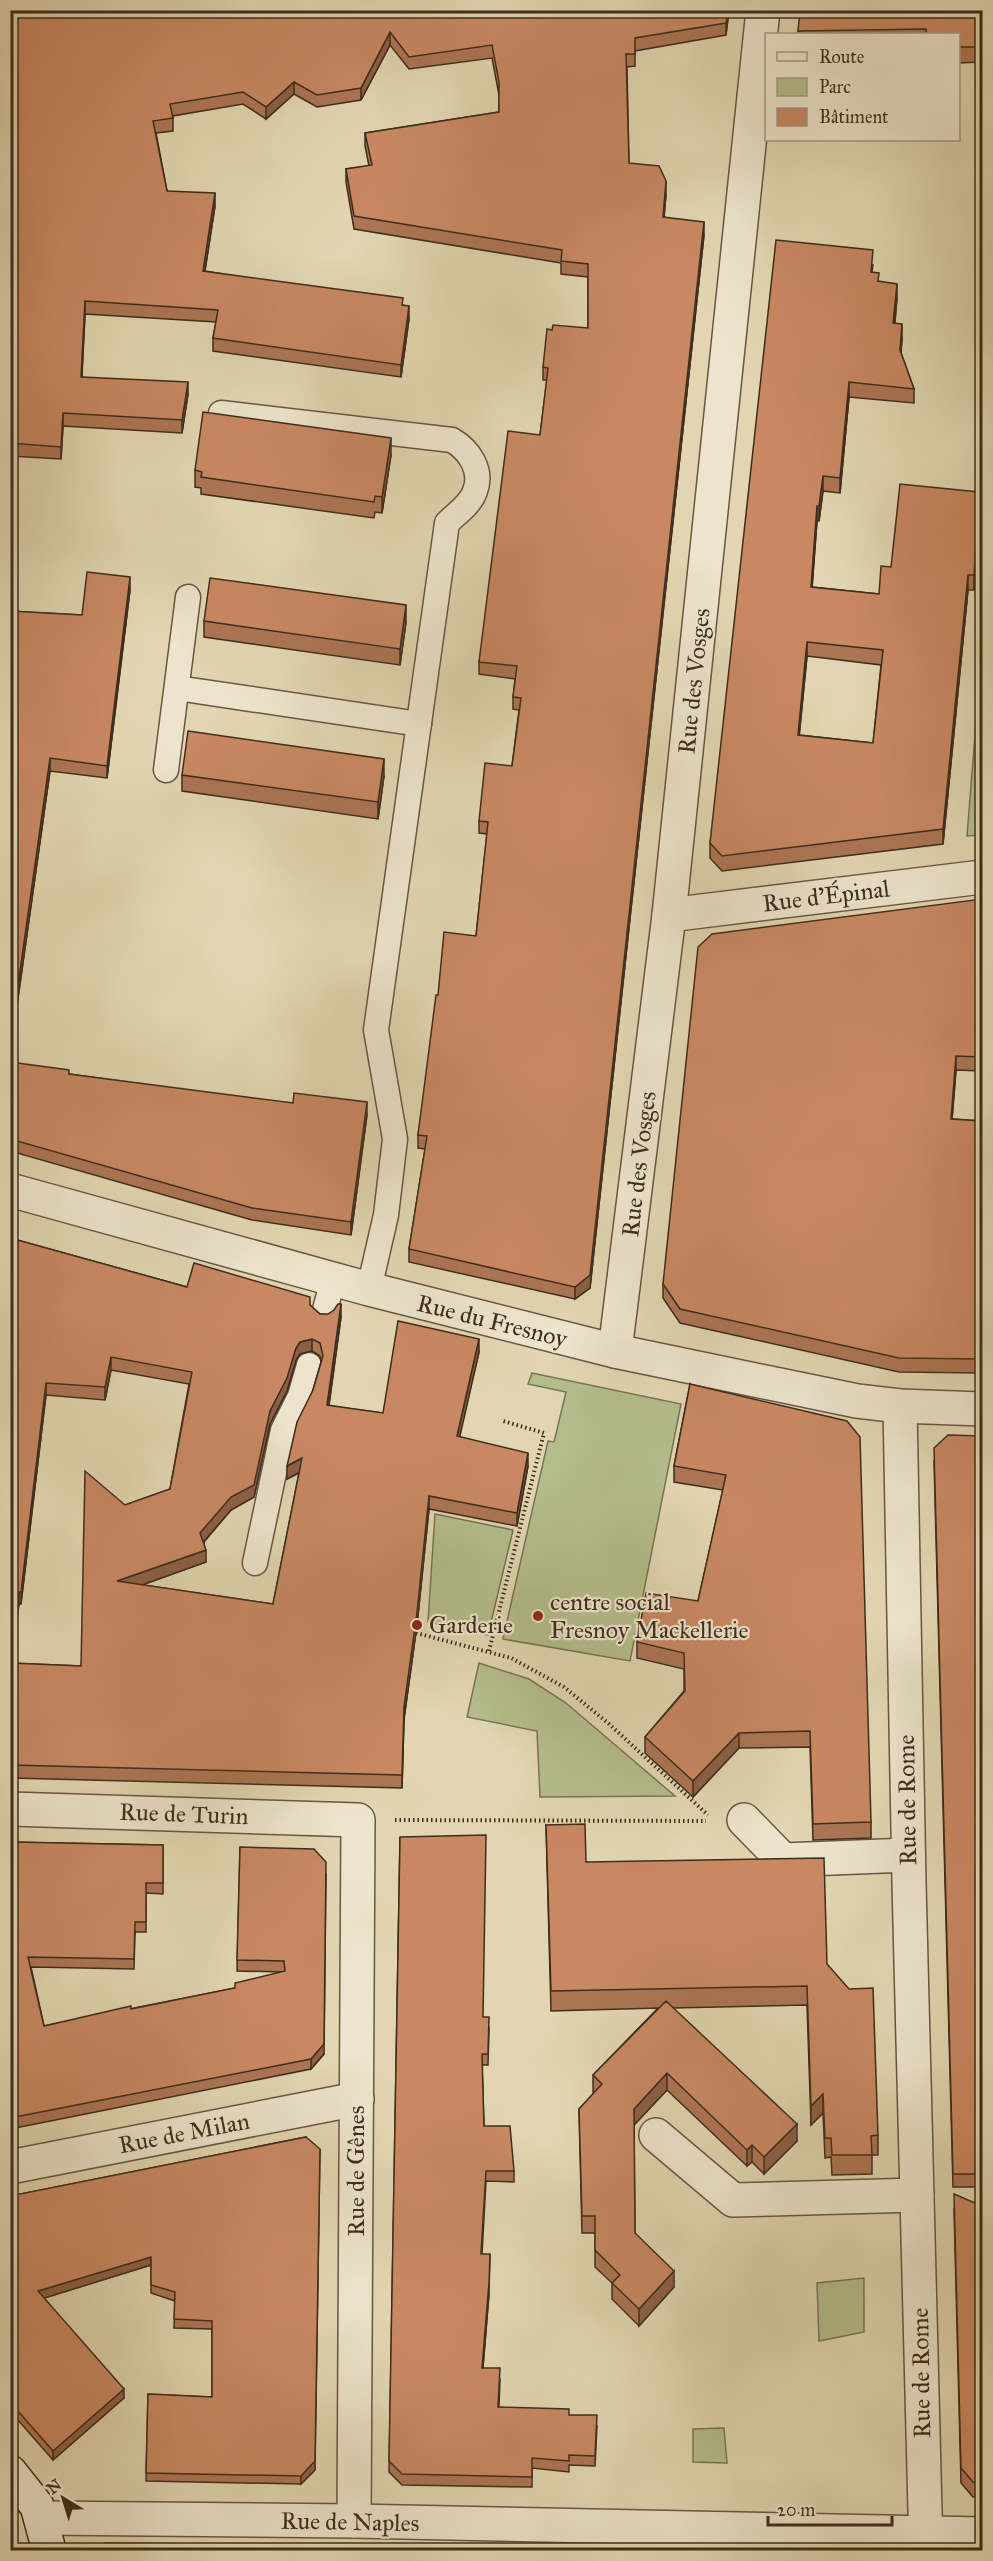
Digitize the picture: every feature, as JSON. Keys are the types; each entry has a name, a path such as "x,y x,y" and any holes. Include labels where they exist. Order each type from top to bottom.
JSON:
{"street":[{"name":"Rue des Vosges","path":"615,1351 669,915 763,10"},
{"name":"Rue d'Épinal","path":"669,915 982,877"},
{"name":"Rue du Fresnoy","path":"10,1190 369,1290 615,1351 857,1401 900,1406 982,1409"},
{"name":"Rue de Rome","path":"900,1406 908,1856 925,2542"},
{"name":"Rue de Turin","path":"10,1809 358,1820"},
{"name":"Rue de Gênes","path":"354,2522 358,1820"},
{"path":"744,1820 783,1860 908,1856"},
{"name":"Rue de Milan","path":"10,2167 357,2099"},
{"path":"656,2135 734,2200 917,2194"},
{"path":"10,2472 37,2506 50,2550"},
{"name":"Rue de Naples","path":"42,2518 354,2522 925,2542 982,2534"}],"lane":[{"path":"221,412 452,440 467,449 478,476 475,492 468,503 447,523 376,1030 395,1138 386,1215 369,1290"},
{"path":"166,770 188,597"},
{"path":"177,688 419,724"},
{"path":"324,1314 333,1280"},
{"path":"255,1563 283,1430 300,1396 309,1365"}],"path":[{"path":"489,1651 544,1433 503,1421"},
{"path":"358,1820 715,1821 608,1723 564,1687 511,1658 416,1632"}],"green space":[{"path":"980,672 982,672 982,835 967,836"},
{"path":"532,1373 681,1404 630,1661 503,1639 548,1441 554,1442 566,1392 528,1384"},
{"path":"435,1514 513,1530 488,1635 428,1622"},
{"path":"479,1663 529,1679 566,1703 675,1796 540,1797 537,1731 467,1717"},
{"path":"864,2278 864,2332 819,2341 817,2283"},
{"path":"724,2428 727,2463 693,2462 693,2429"},
{"path":"362,2546 530,2548 530,2550 361,2550"}],"building":[{"path":"32,10 728,10 726,23 635,38 635,54 626,54 629,163 659,166 666,181 663,217 704,222 590,1275 575,1287 409,1249 427,1136 418,1135 436,995 438,995 444,932 476,936 488,822 479,821 485,763 512,766 521,698 513,697 517,666 479,662 508,431 540,435 548,368 543,367 547,329 552,330 553,325 588,328 588,264 561,261 562,250 354,216 346,169 372,165 365,133 499,112 499,82 492,45 409,57 390,32 361,88 317,95 294,82 266,107 243,92 170,104 173,118 153,121 167,191 215,193 203,271 403,298 402,305 409,306 401,365 213,338 218,310 85,301 81,377 188,382 182,420 63,413 61,447 10,443 10,14"},
{"path":"800,10 982,10 982,47 960,47 960,33 926,33 926,29 798,31"},
{"path":"776,240 873,250 871,272 879,273 878,281 897,284 893,323 902,324 900,350 914,389 849,382 840,478 823,476 819,506 817,506 811,587 879,594 881,566 891,567 900,484 979,492 974,575 968,575 943,829 722,856 710,843","holes":["807,642 883,650 873,743 798,735"]},
{"path":"203,412 391,438 382,497 375,496 374,502 201,477 202,472 195,470"},
{"path":"87,572 130,577 107,766 50,758 10,1042 10,611 82,615"},
{"path":"210,578 406,605 400,649 204,621"},
{"path":"188,731 384,759 378,802 182,775"},
{"path":"982,899 982,1057 956,1056 951,1119 982,1121 982,1359 899,1358 680,1309 663,1284 698,947 712,934"},
{"path":"10,1062 69,1070 69,1074 293,1103 294,1093 367,1102 351,1222 252,1208 10,1139"},
{"path":"10,1238 187,1287 194,1263 310,1297 310,1305 320,1314 328,1314 338,1304 341,1304 327,1405 383,1413 398,1321 479,1339 457,1436 528,1453 517,1513 429,1496 404,1707 402,1775 10,1765 10,1663 81,1666 85,1471 125,1505 170,1489 192,1372 111,1357 105,1387 46,1383 21,1592 19,1592 10,1654","holes":["312,1339 320,1343 323,1356 313,1390 297,1422 287,1466 302,1458 273,1604 117,1581 206,1550 200,1533 231,1497 254,1485 270,1411 287,1378 296,1348 300,1342"]},
{"path":"690,1384 847,1421 860,1437 871,1822 813,1824 810,1731 739,1733 693,1781 645,1737 685,1691 684,1653 637,1642 646,1593 698,1601 726,1475 674,1466"},
{"path":"948,1435 982,1436 982,2174 953,2174 934,1448"},
{"path":"585,1824 586,1862 824,1858 827,1964 849,1989 873,1988 878,2135 871,2136 872,2155 832,2155 831,2138 825,2138 823,2094 811,2106 807,1986 551,1991 546,1825"},
{"path":"486,1835 483,2017 489,2017 488,2054 482,2054 484,2126 510,2126 514,2171 486,2171 481,2254 490,2254 482,2368 500,2368 498,2407 569,2409 569,2415 597,2415 595,2456 569,2455 569,2461 532,2458 532,2477 402,2474 389,2461 400,1837"},
{"path":"10,1842 163,1845 163,1883 146,1883 146,1922 135,1922 134,1959 28,1957 44,2026 131,2006 131,2009 235,1988 235,1983 285,1971 284,1961 237,1960 240,1847 314,1849 326,1862 324,2044 311,2059 10,2118"},
{"path":"666,2001 797,2124 764,2157 752,2145 747,2150 667,2073 634,2109 635,2233 674,2271 639,2309 612,2283 620,2275 595,2250 595,2216 582,2216 579,2109 602,2084 593,2075"},
{"path":"306,2137 320,2149 315,2461 301,2476 146,2473 148,2394 212,2397 212,2321 174,2319 175,2292 151,2285 151,2257 38,2291 124,2389 53,2451 10,2402 10,2196"},
{"path":"954,2194 982,2206 982,2482 973,2482 961,2468"},
{"path":"105,2543 301,2545 301,2550 97,2550"},
{"path":"658,2546 885,2550 659,2550"}],"place":[{"name":"centre social Fresnoy Mackellerie","path":"538,1616"},
{"name":"Garderie","path":"417,1625"}]}
